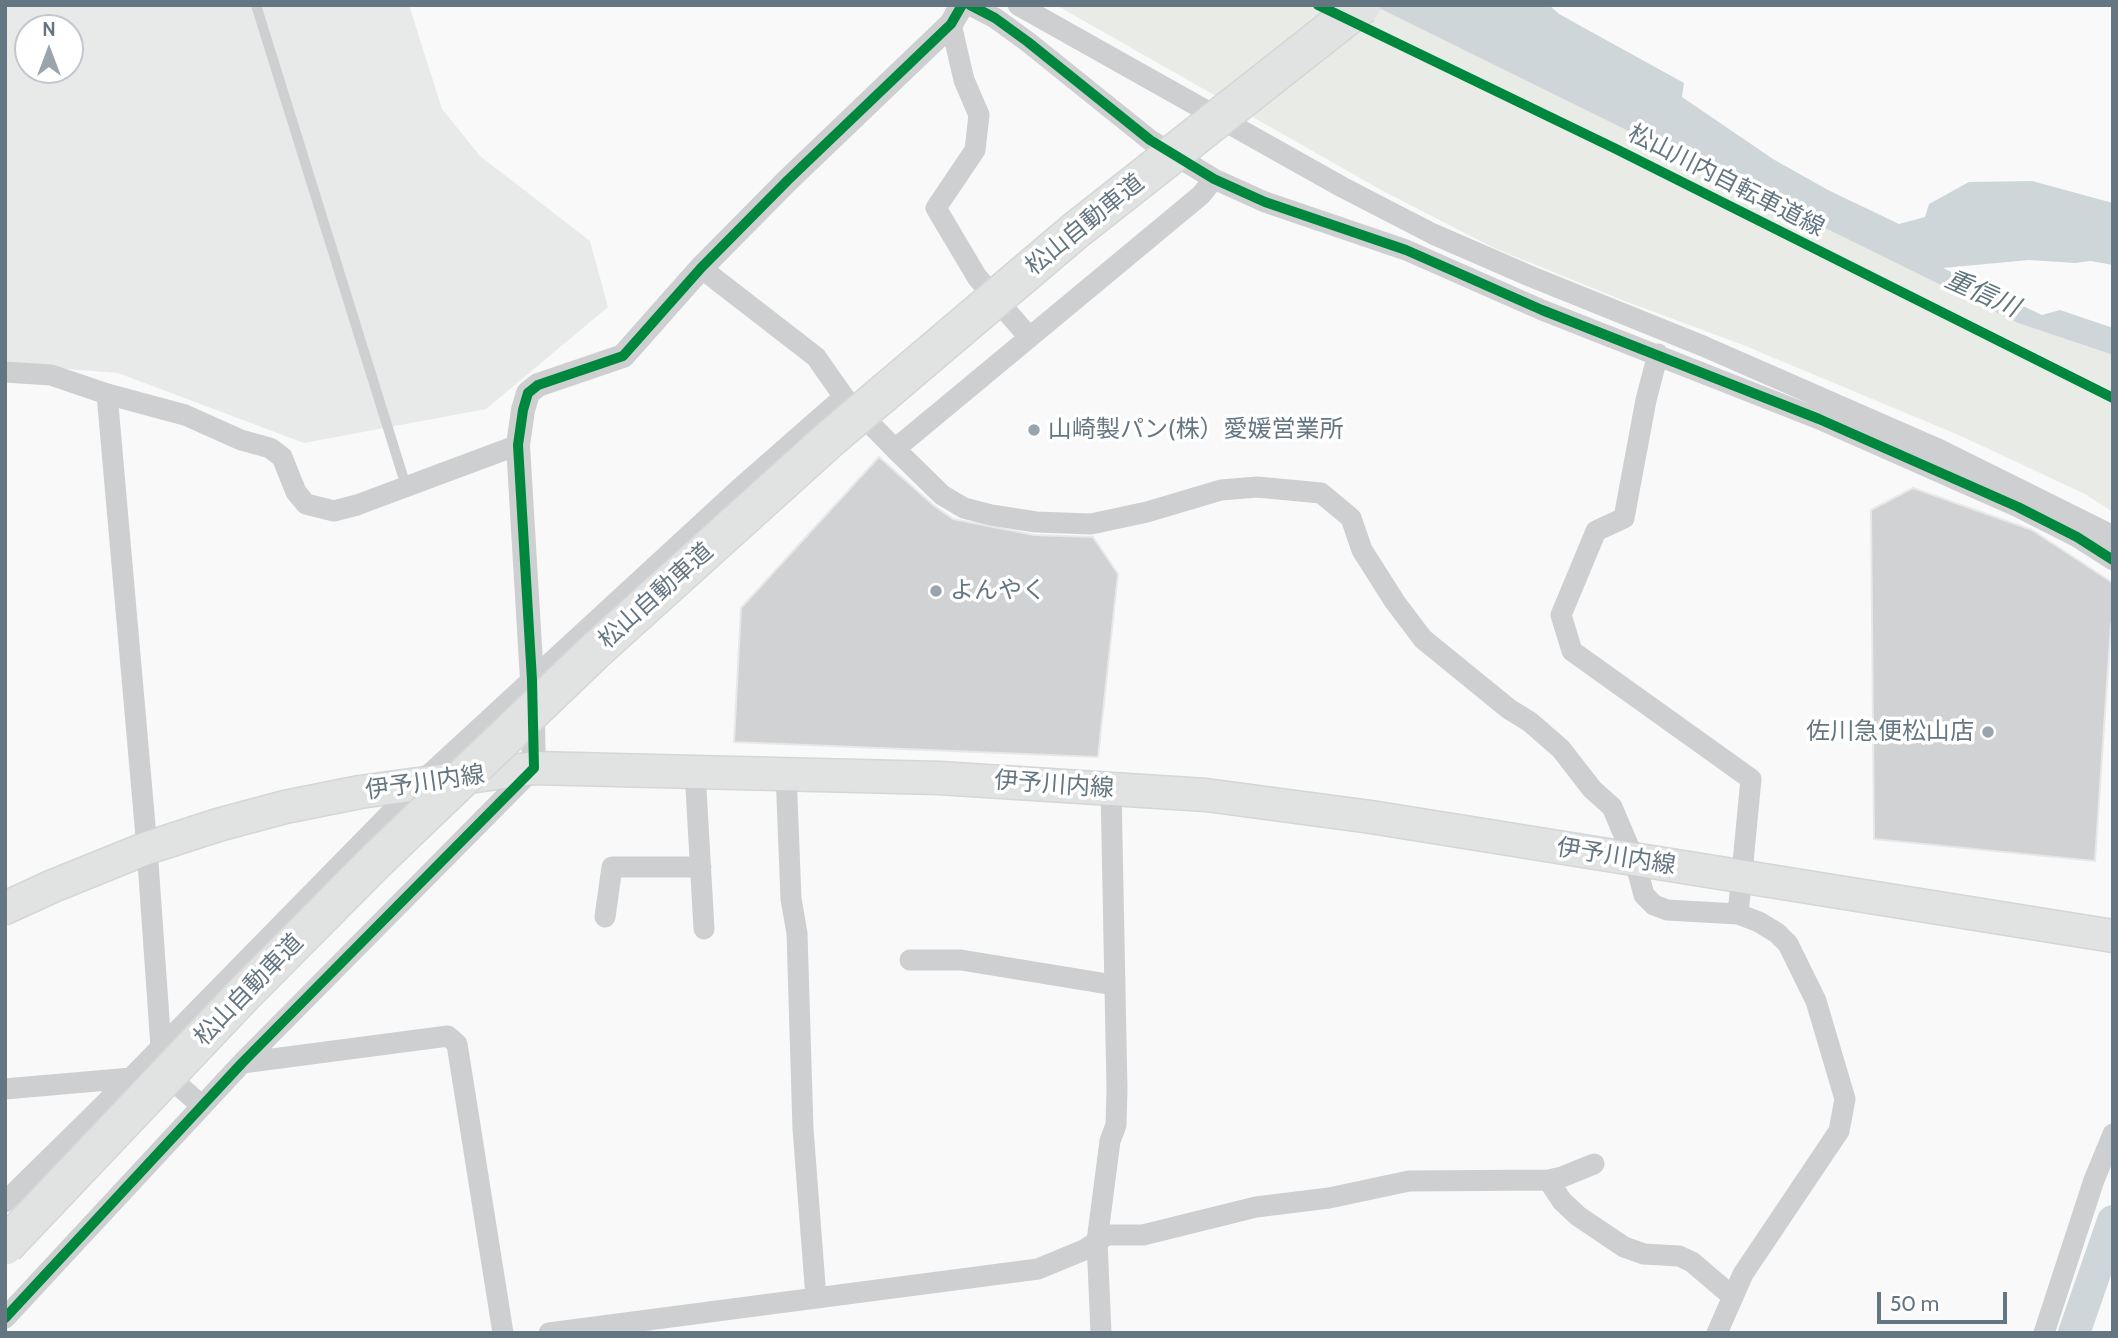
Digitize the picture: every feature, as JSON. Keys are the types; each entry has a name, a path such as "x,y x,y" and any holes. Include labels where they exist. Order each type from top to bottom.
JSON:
{"highway":[{"name":"松山自動車道","path":"5,1246 272,966 387,850 594,652 831,438 1075,231 1362,5"}],"main road":[{"name":"伊予川内線","path":"5,908 147,848 285,807 360,792 534,768 786,772 1021,782 1206,795 1371,817 2113,936"}],"street":[{"path":"970,5 995,18 1028,42 1150,140 1214,179 1265,202 1406,250 1542,310 1819,419 2018,507 2077,537 2113,560"},
{"path":"1018,5 1330,181 1433,234 1703,346 1936,448 2113,536"},
{"path":"957,14 964,80 979,116 975,150 936,208 977,277 1029,337"},
{"path":"5,1318 242,1063 534,768 532,680 518,445 528,393 538,385 623,356 701,268 957,14"},
{"path":"895,449 1201,195 1214,179"},
{"path":"701,268 816,357 844,397 942,495 964,508 1037,522 1091,524 1147,512 1220,490 1257,487 1321,493 1352,518 1362,551 1395,603 1423,639 1561,749 1592,789 1612,807 1635,861 1644,895 1654,905 1667,910 1738,914 1759,922 1777,933 1788,944 1816,1001 1845,1099 1839,1131 1743,1273 1717,1333"},
{"path":"1658,354 1646,400 1624,518 1596,531 1561,615 1572,651 1751,779 1738,914"},
{"path":"5,372 51,375 107,394 185,415 240,440 270,448 282,457 296,492 306,504 318,509 334,511 518,445"},
{"path":"107,394 147,848 155,1053 202,1106"},
{"path":"5,1202 421,783 738,490 844,397"},
{"path":"695,771 704,929"},
{"path":"786,772 791,899 797,933 803,1129 816,1298"},
{"path":"1101,1333 1097,1241 1110,1141 1116,1125 1111,788"},
{"path":"605,917 612,867 701,867"},
{"path":"910,960 961,960 1114,985"},
{"path":"242,1063 448,1036 457,1044 503,1333"},
{"path":"5,1089 131,1078"},
{"path":"2044,1333 2094,1180 2113,1134"},
{"path":"549,1333 1038,1269 1062,1260 1107,1235 1143,1235 1256,1206 1329,1198 1393,1183 1548,1180 1594,1164"},
{"path":"1548,1180 1562,1201 1578,1216 1624,1247 1644,1254 1679,1256 1692,1262 1733,1297"}],"lane":[{"path":"256,5 406,486"}],"shaded area":[{"path":"5,5 409,5 442,109 480,156 590,241 608,307 486,409 304,443 118,373 5,364"},
{"path":"1056,5 1377,5 2018,323 2113,355 2113,512 2085,494 1961,436 1743,345 1494,248 1381,190"}],"water":[{"name":"重信川","path":"1373,5 1549,5 1559,14 1684,83 1682,97 1773,159 1828,190 1899,224 1925,217 1929,204 1969,182 2032,181 2113,203 2113,265 2091,261 2075,263 2029,260 1943,268 2042,315 2060,310 2113,328 2113,355 2018,323"}],"building":[{"name":"よんやく","path":"879,457 953,519 1034,535 1093,537 1118,574 1098,757 734,742 741,608"},
{"name":"佐川急便松山店","path":"1913,488 2032,530 2113,583 2113,621 2095,861 1874,839 1871,510"}],"waterway":[{"path":"2074,1333 2113,1221"}],"cycle path":[{"path":"5,1318 242,1063 534,768 532,680 518,445 528,393 538,385 623,356 701,268 788,180 951,24 962,5"},
{"path":"970,5 995,18 1028,42 1150,140 1214,179 1265,202 1406,250 1542,310 1819,419 2018,507 2077,537 2113,560"},
{"name":"松山川内自転車道線","path":"1318,5 1614,148 2113,398"}],"place":[{"name":"山崎製パン(株）愛媛営業所","path":"1034,430"},
{"name":"よんやく","path":"936,591"},
{"name":"佐川急便松山店","path":"1988,732"}]}
